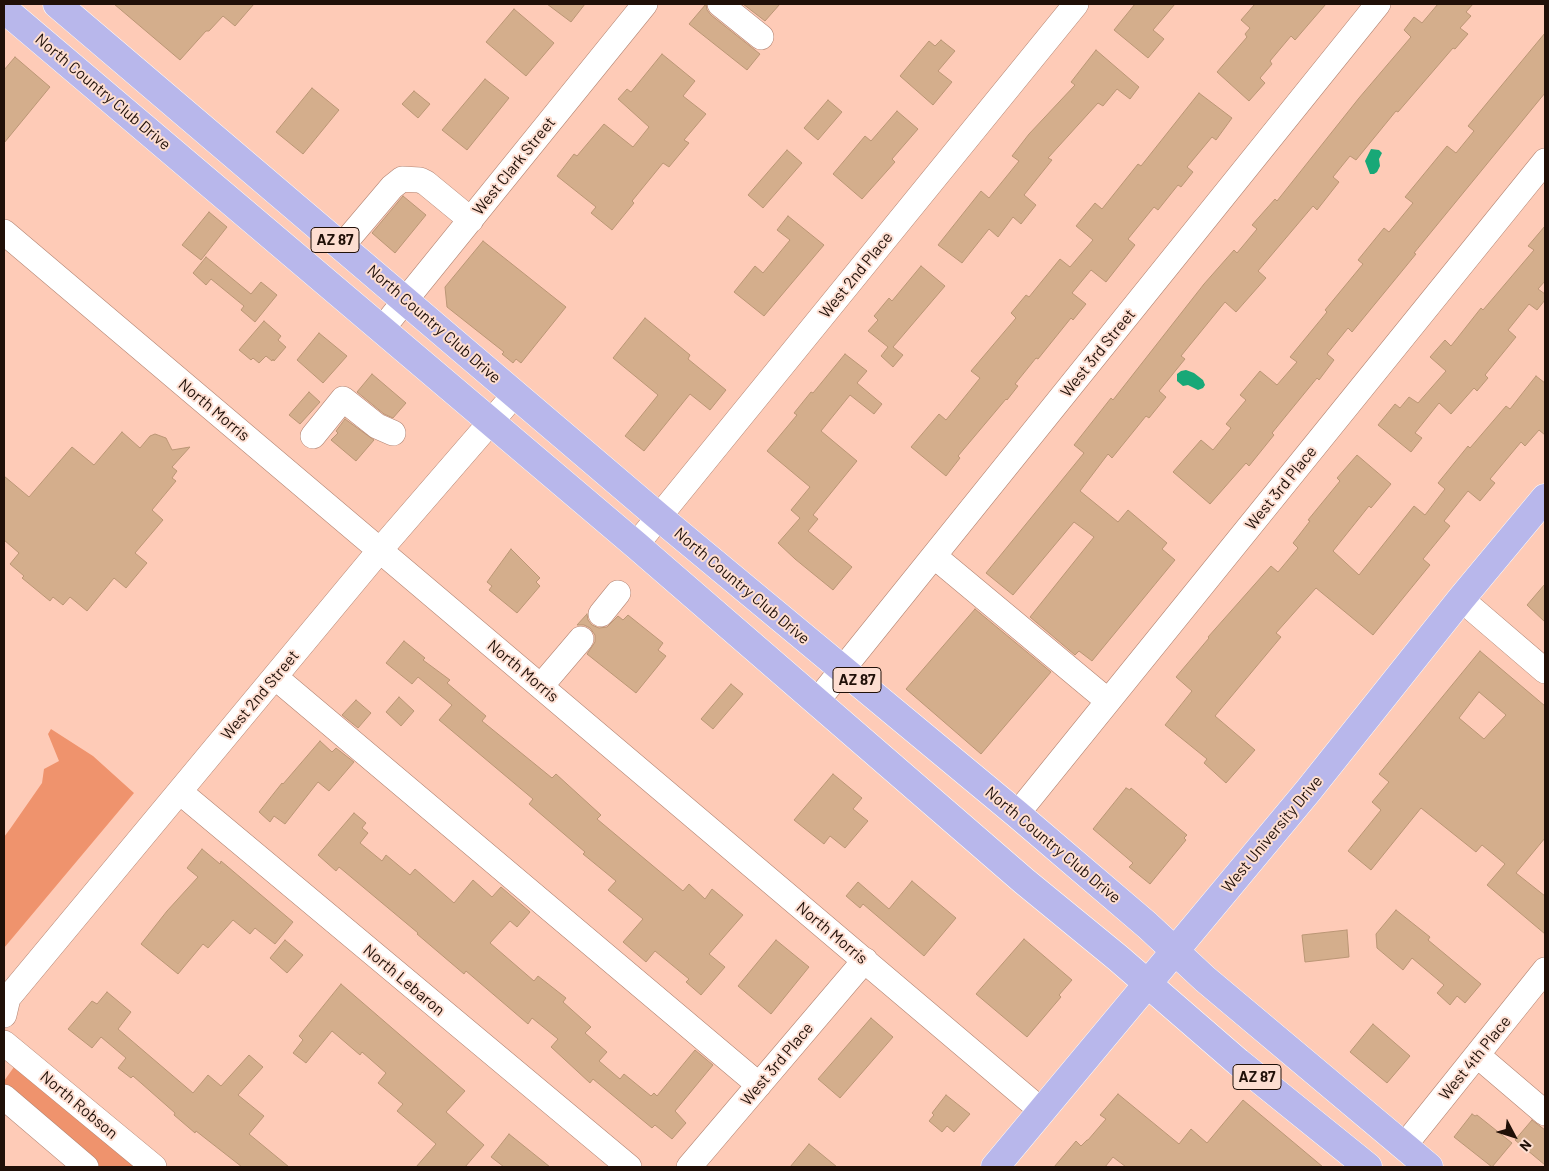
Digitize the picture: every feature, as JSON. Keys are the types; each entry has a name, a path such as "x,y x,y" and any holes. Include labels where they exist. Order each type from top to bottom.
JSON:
{"main road":[{"name":"North Country Club Drive","path":"57,4 659,517 1017,814 1147,925 1174,952 1429,1167"},
{"name":"North Country Club Drive","path":"4,9 636,545 1024,881 1118,958 1238,1062 1368,1167"},
{"name":"West University Drive","path":"995,1167 1308,791 1545,498"}],"street":[{"name":"West Clark Street","path":"382,329 646,4"},
{"path":"720,4 761,37"},
{"name":"West 2nd Place","path":"636,545 1076,4"},
{"name":"West 3rd Street","path":"817,701 1378,4"},
{"name":"West 3rd Place","path":"1017,814 1545,162"},
{"path":"342,246 392,187 402,179 420,180 426,183 471,220"},
{"name":"North Morris","path":"4,232 1042,1111"},
{"name":"West 2nd Street","path":"5,1004 380,550 515,394"},
{"path":"313,436 344,399 378,426 393,433"},
{"path":"934,556 1108,701"},
{"path":"601,614 618,594"},
{"path":"1461,600 1545,671"},
{"path":"541,686 581,639"},
{"path":"276,677 759,1085"},
{"name":"North Lebaron","path":"180,792 629,1167"},
{"name":"West 3rd Place","path":"689,1167 865,960"},
{"name":"West 4th Place","path":"1404,1146 1545,970"},
{"name":"North Robson","path":"4,1043 154,1167"},
{"path":"1477,1055 1545,1113"},
{"path":"4,1097 86,1167"}],"shaded area":[{"path":"1371,149 1379,150 1382,153 1379,159 1380,166 1374,174 1370,174 1365,161"},
{"path":"1186,370 1203,380 1205,385 1203,388 1198,390 1188,385 1183,386 1177,381 1177,374"},
{"path":"51,729 93,756 134,793 4,948 4,837 42,783 44,769 59,761 48,734"},
{"path":"20,1066 139,1167 97,1167 4,1089 4,1081 14,1067"}],"building":[{"path":"114,4 254,4 235,26 223,16 209,31 206,31 180,60"},
{"path":"547,4 585,4 571,22"},
{"path":"706,4 707,10 711,15 760,54 747,70 689,24"},
{"path":"743,4 780,4 765,21"},
{"path":"1135,4 1175,4 1153,30 1164,39 1148,58 1114,30"},
{"path":"1255,4 1326,4 1295,40 1291,36 1270,61 1272,64 1260,78 1265,83 1249,101 1217,72 1247,37 1245,34 1250,28 1241,20"},
{"path":"1438,4 1473,4 1466,12 1471,16 1460,28 1468,34 1455,49 1453,48 1398,112 1396,111 1356,160 1350,156 1333,177 1339,182 1317,210 1313,206 1258,271 1266,278 1236,312 1225,302 1181,356 1185,359 1159,391 1166,397 1149,418 1146,416 1112,458 1108,454 1080,491 1118,522 1128,510 1167,543 1162,549 1175,560 1092,661 1079,651 1075,655 1030,617 1094,537 1074,522 1013,595 986,573 1084,453 1074,445 1111,398 1113,400 1204,284 1234,250 1237,253 1257,229 1252,225 1275,199 1277,201 1359,98 1411,37 1404,30 1414,17 1422,23"},
{"path":"514,9 554,43 526,76 486,42"},
{"path":"1545,33 1545,93 1352,332 1348,328 1327,354 1334,360 1319,380 1317,378 1272,433 1274,435 1249,466 1246,463 1210,504 1173,472 1201,440 1213,450 1231,428 1226,424 1246,400 1240,395 1260,371 1277,385 1297,362 1290,357 1363,264 1358,260 1384,228 1389,232 1413,203 1405,197 1447,146 1456,153 1474,131 1468,126"},
{"path":"941,40 955,51 938,71 952,82 933,105 900,76 929,41 935,46"},
{"path":"1096,50 1139,87 1130,99 1117,89 1103,106 1098,103 1048,158 1052,160 1024,195 1036,205 1021,224 1013,217 998,237 989,229 962,263 938,245 981,191 989,198 1019,161 1012,156 1029,134 1075,85 1071,82"},
{"path":"662,54 695,81 683,96 706,114 684,140 689,143 669,167 663,163 632,201 634,203 612,230 591,213 596,207 557,176 574,154 577,156 604,124 633,147 649,127 618,99 627,89 631,92"},
{"path":"15,57 50,87 4,143 4,70"},
{"path":"485,79 509,98 467,150 442,130"},
{"path":"312,88 339,110 303,154 276,132"},
{"path":"414,91 430,104 418,118 402,104"},
{"path":"1199,93 1232,118 1216,140 1212,137 1187,167 1193,172 1181,187 1178,185 1158,210 1154,207 1128,239 1135,245 1106,282 1091,270 1072,293 1086,304 1073,320 1071,318 1038,359 1036,358 1015,384 1018,386 958,456 960,458 946,476 911,447 939,414 946,420 980,378 971,371 1016,318 1011,313 1026,295 1029,297 1060,259 1070,267 1093,240 1076,226 1095,203 1102,209 1138,164 1141,166"},
{"path":"828,100 842,112 818,140 804,128"},
{"path":"897,111 918,129 892,159 895,162 862,199 833,174 865,136 871,141"},
{"path":"787,150 802,163 763,208 748,195"},
{"path":"403,196 426,215 395,253 372,233"},
{"path":"209,212 227,227 201,260 182,245"},
{"path":"788,216 824,245 764,316 734,292 755,266 763,273 790,240 777,230"},
{"path":"1545,226 1545,281 1538,289 1545,294 1545,300 1537,310 1529,304 1508,330 1516,337 1485,375 1488,378 1477,391 1474,388 1451,414 1439,403 1415,433 1422,438 1411,452 1378,425 1395,404 1400,408 1409,397 1418,403 1446,371 1430,357 1445,340 1451,346 1481,308 1483,310 1534,250 1528,246"},
{"path":"483,241 566,307 521,363 516,359 513,363 502,354 504,352 447,307 445,287"},
{"path":"206,257 251,294 261,282 277,295 255,322 241,310 244,306 211,279 206,285 193,273"},
{"path":"921,266 945,286 893,347 903,355 893,367 881,356 888,347 868,331 878,320 874,316 889,298 892,301"},
{"path":"645,318 690,355 688,359 726,390 710,410 690,394 644,451 625,436 658,395 613,358"},
{"path":"264,321 281,336 278,340 286,347 274,361 266,356 259,363 253,358 251,360 239,350"},
{"path":"319,333 347,356 323,383 297,360"},
{"path":"845,354 867,371 857,383 882,404 874,414 850,395 821,431 857,461 813,515 818,519 808,531 852,567 833,590 778,543 800,518 791,510 810,487 767,451 797,415 794,413"},
{"path":"372,374 406,403 393,418 384,414 357,392"},
{"path":"1536,376 1545,383 1545,435 1539,430 1525,446 1521,442 1490,479 1495,483 1480,501 1468,491 1444,521 1450,526 1423,559 1430,565 1373,635 1316,588 1276,633 1281,637 1215,716 1255,750 1226,783 1204,763 1207,759 1165,725 1192,691 1176,677 1208,637 1271,566 1278,572 1298,548 1293,543 1310,521 1308,520 1340,481 1337,478 1357,455 1391,484 1371,508 1369,506 1333,551 1359,575 1414,506 1425,515 1445,489 1438,483 1468,446 1470,448 1506,406 1510,409"},
{"path":"309,392 320,402 300,424 289,415"},
{"path":"345,419 374,440 356,461 331,440 338,433 336,431"},
{"path":"122,432 140,448 150,436 155,434 166,438 172,450 190,447 172,467 177,471 172,478 176,481 152,510 163,520 135,553 147,563 126,588 114,578 87,611 70,597 63,605 53,597 50,601 22,578 24,576 10,564 19,553 4,540 4,476 29,497 72,447 94,465"},
{"path":"511,549 540,578 536,582 540,586 517,613 489,590 492,586 487,582"},
{"path":"1545,584 1545,622 1527,605"},
{"path":"975,609 1051,672 981,754 906,689"},
{"path":"587,614 588,620 592,625 599,628 607,627 618,616 623,620 628,615 663,643 658,650 666,656 636,693 587,654 595,642 595,635 590,628 584,625 577,625"},
{"path":"404,641 425,658 423,660 450,680 447,683 486,716 482,721 552,778 556,774 601,815 597,819 683,891 689,884 705,899 712,889 743,915 709,954 725,967 701,995 686,982 689,979 655,951 646,962 623,942 643,919 608,890 616,881 583,854 585,852 529,804 533,799 439,720 452,705 418,677 412,684 386,663"},
{"path":"1480,651 1545,706 1545,838 1516,873 1545,896 1545,934 1487,885 1505,864 1482,845 1476,852 1421,808 1371,870 1348,851 1381,810 1372,802 1389,782 1379,774","holes":["1479,692 1506,715 1484,739 1459,718"]},
{"path":"731,684 743,694 713,729 701,719"},
{"path":"399,697 414,711 401,726 386,712"},
{"path":"356,700 371,713 358,728 342,715"},
{"path":"320,741 332,752 336,748 354,762 329,791 318,782 285,824 274,816 270,822 259,812"},
{"path":"833,774 862,798 853,809 868,821 845,848 830,836 824,844 794,820"},
{"path":"1126,788 1130,790 1131,788 1187,835 1184,838 1186,840 1150,884 1129,867 1133,863 1093,829"},
{"path":"354,813 366,823 362,828 368,833 360,843 382,861 386,855 410,875 415,869 454,903 473,880 492,897 501,887 530,912 517,927 510,921 490,943 534,981 538,976 566,998 563,1002 591,1027 585,1033 607,1052 599,1061 620,1079 624,1074 651,1096 654,1093 657,1096 695,1050 713,1065 675,1111 686,1123 672,1139 655,1125 652,1128 593,1079 590,1083 551,1047 558,1039 532,1018 528,1024 466,971 464,974 339,867 336,871 318,855"},
{"path":"202,849 220,864 221,861 293,922 275,944 255,928 250,934 233,920 208,948 203,944 178,974 141,944 167,911 198,877 187,868"},
{"path":"912,881 956,918 924,956 863,904 860,908 846,896 858,882 889,909"},
{"path":"1396,910 1430,937 1428,940 1481,984 1465,1003 1457,996 1450,1005 1437,993 1444,985 1412,958 1403,970 1377,948 1376,934"},
{"path":"1347,930 1349,957 1305,962 1302,935"},
{"path":"1024,939 1072,980 1059,995 1061,997 1027,1037 976,994"},
{"path":"285,940 303,955 287,973 270,958"},
{"path":"776,940 809,967 771,1014 738,986"},
{"path":"341,984 465,1091 446,1112 484,1145 465,1167 416,1167 436,1144 397,1111 403,1104 378,1083 386,1073 362,1052 360,1055 332,1031 306,1063 293,1053 303,1040 299,1036"},
{"path":"107,992 131,1012 118,1029 193,1093 208,1075 221,1086 249,1055 263,1067 238,1095 264,1116 249,1134 289,1167 242,1167 196,1131 195,1133 133,1076 131,1078 118,1068 126,1058 101,1037 92,1048 68,1029 92,1001 97,1004"},
{"path":"871,1018 893,1037 840,1098 818,1079"},
{"path":"1373,1024 1410,1056 1387,1083 1350,1052"},
{"path":"1118,1094 1179,1144 1191,1129 1207,1143 1243,1100 1323,1167 1126,1167 1113,1157 1105,1167 1054,1167 1076,1141 1081,1146 1088,1140 1106,1119 1100,1115"},
{"path":"946,1095 970,1114 954,1132 947,1126 942,1132 929,1121 934,1115 932,1113"},
{"path":"1472,1114 1477,1115 1512,1143 1492,1167 1454,1137"},
{"path":"1532,1120 1545,1130 1545,1165 1515,1140"},
{"path":"509,1134 550,1167 504,1167 491,1157"},
{"path":"809,1144 837,1167 790,1167"}]}
